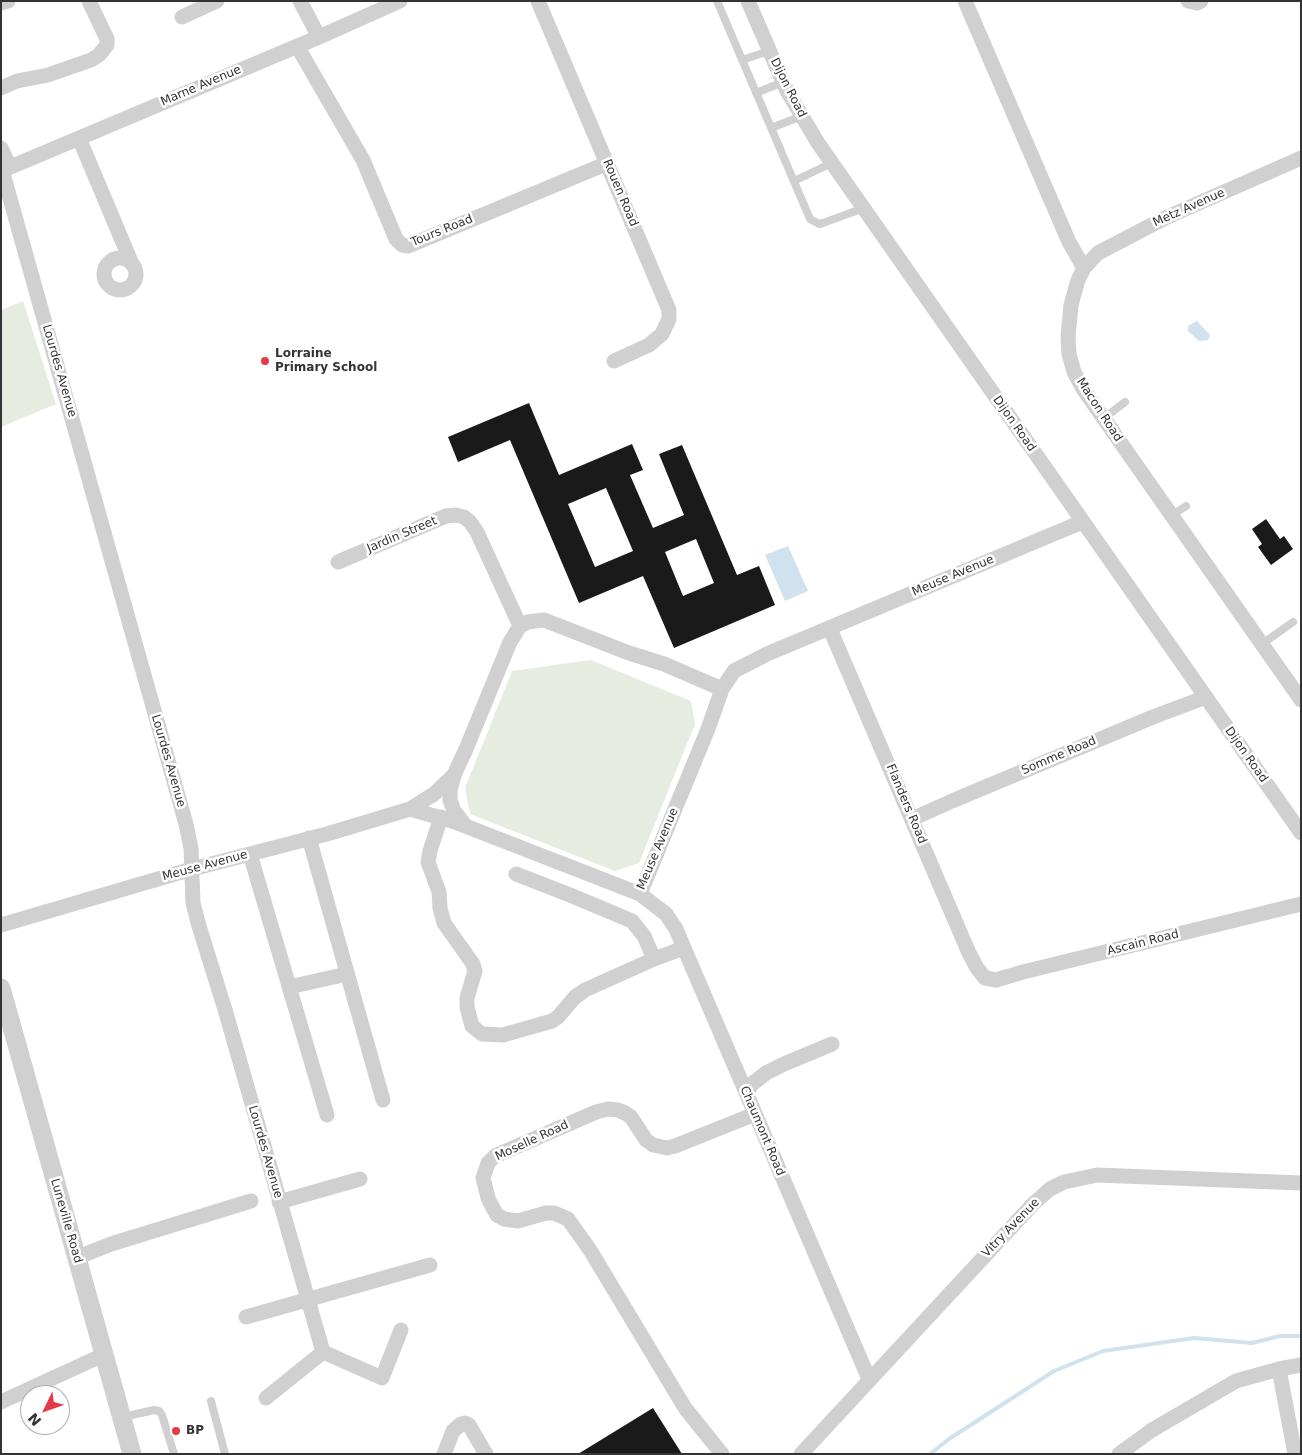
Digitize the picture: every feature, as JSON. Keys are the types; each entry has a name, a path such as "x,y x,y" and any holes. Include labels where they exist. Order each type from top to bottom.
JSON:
{"street":[{"path":"1,4 8,1"},
{"path":"1,88 17,81 48,75 91,60 99,55 107,45 107,40 89,1"},
{"path":"182,17 217,1"},
{"path":"300,1 318,37"},
{"name":"Marne Avenue","path":"4,169 400,1"},
{"name":"Rouen Road","path":"538,1 670,310 669,319 662,334 649,344 614,361"},
{"name":"Dijon Road","path":"748,1 784,82 802,116 832,163 1301,833"},
{"path":"965,1 1069,242 1084,268"},
{"path":"1188,1 1196,3 1201,1"},
{"name":"Tours Road","path":"297,46 363,160 393,234 402,245 408,246 608,163"},
{"path":"79,138 132,264"},
{"name":"Lourdes Avenue","path":"1,148 4,169 186,824 191,848 193,903 199,926 226,1013 323,1352"},
{"name":"Metz Avenue","path":"1084,268 1098,253 1135,232 1301,158"},
{"name":"Macon Road","path":"1084,268 1071,305 1068,336 1069,354 1079,380 1103,419 1301,700"},
{"name":"Jardin Street","path":"338,562 446,516 456,515 464,517 477,532 520,626"},
{"name":"Meuse Avenue","path":"410,809 441,817 640,894 708,729 722,689 734,671 767,654 1082,522"},
{"path":"520,626 528,622 544,620 629,653 664,664 722,689"},
{"name":"Meuse Avenue","path":"468,828 454,811 450,800 450,790 454,775 510,642 520,626"},
{"name":"Flanders Road","path":"830,629 969,953 985,978"},
{"name":"Somme Road","path":"912,819 961,797 1206,697"},
{"name":"Meuse Avenue","path":"1,925 192,869 410,809 434,794 454,775"},
{"path":"441,817 428,862 439,892 440,908 444,923 473,964 475,971 466,998 466,1007 470,1021 476,1031 491,1036 503,1035 552,1021 585,990 654,959 684,948"},
{"path":"309,838 383,1100"},
{"path":"250,854 327,1115"},
{"path":"516,874 632,921 644,936 654,959"},
{"name":"Chaumont Road","path":"640,894 666,914 676,929 869,1379"},
{"name":"Ascain Road","path":"985,978 996,980 1301,904"},
{"path":"289,987 347,974"},
{"name":"Luneville Road","path":"1,988 132,1454"},
{"path":"746,1093 752,1084 766,1073 832,1044"},
{"name":"Moselle Road","path":"722,1454 685,1408 590,1250 568,1219 554,1213 546,1213 518,1221 504,1219 497,1215 492,1208 484,1178 488,1163 495,1156 596,1112 608,1109 624,1113 631,1118 646,1140 653,1145 667,1148 755,1114"},
{"name":"Vitry Avenue","path":"801,1454 1032,1204 1050,1189 1064,1182 1098,1175 1301,1183"},
{"path":"279,1202 360,1179"},
{"path":"76,1258 111,1244 251,1201"},
{"path":"246,1317 430,1265"},
{"path":"266,1398 323,1352 382,1378 401,1330"},
{"path":"1,1402 104,1355"},
{"path":"1119,1454 1152,1430 1236,1381 1301,1365"},
{"path":"1279,1369 1295,1454"},
{"path":"444,1454 453,1430 465,1423 469,1425 486,1454"}],"lane":[{"path":"717,1 810,219 819,224 864,208"},
{"path":"742,60 769,51"},
{"path":"756,93 784,82"},
{"path":"771,128 802,116"},
{"path":"794,181 832,163"},
{"path":"1103,419 1125,402"},
{"path":"1171,516 1186,506"},
{"path":"1262,644 1293,622"},
{"path":"211,1401 225,1454"},
{"path":"122,1418 154,1410 159,1411 162,1415 174,1454"}],"shaded area":[{"path":"23,301 56,404 1,427 1,310"},
{"path":"591,660 691,701 695,724 639,863 615,871 470,814 465,788 512,671"}],"water":[{"path":"1197,321 1210,335 1208,340 1199,341 1188,331 1188,326"},
{"path":"788,546 808,591 785,601 765,555"}],"building":[{"path":"529,403 559,475 632,444 643,470 630,475 653,528 684,515 659,454 682,445 737,575 759,566 775,605 674,648 643,576 579,603 510,440 458,462 448,437","holes":["606,488 633,551 595,567 568,504","696,539 714,583 683,596 665,552"]},
{"path":"1266,519 1280,539 1284,536 1293,549 1271,565 1258,547 1262,544 1252,529"},
{"path":"653,1408 682,1454 578,1454"}],"waterway":[{"path":"930,1454 949,1439 1054,1371 1103,1351 1194,1338 1252,1343 1280,1336 1301,1336"}],"place":[{"name":"Lorraine Primary School","path":"265,361"},
{"name":"BP","path":"176,1431"}]}
